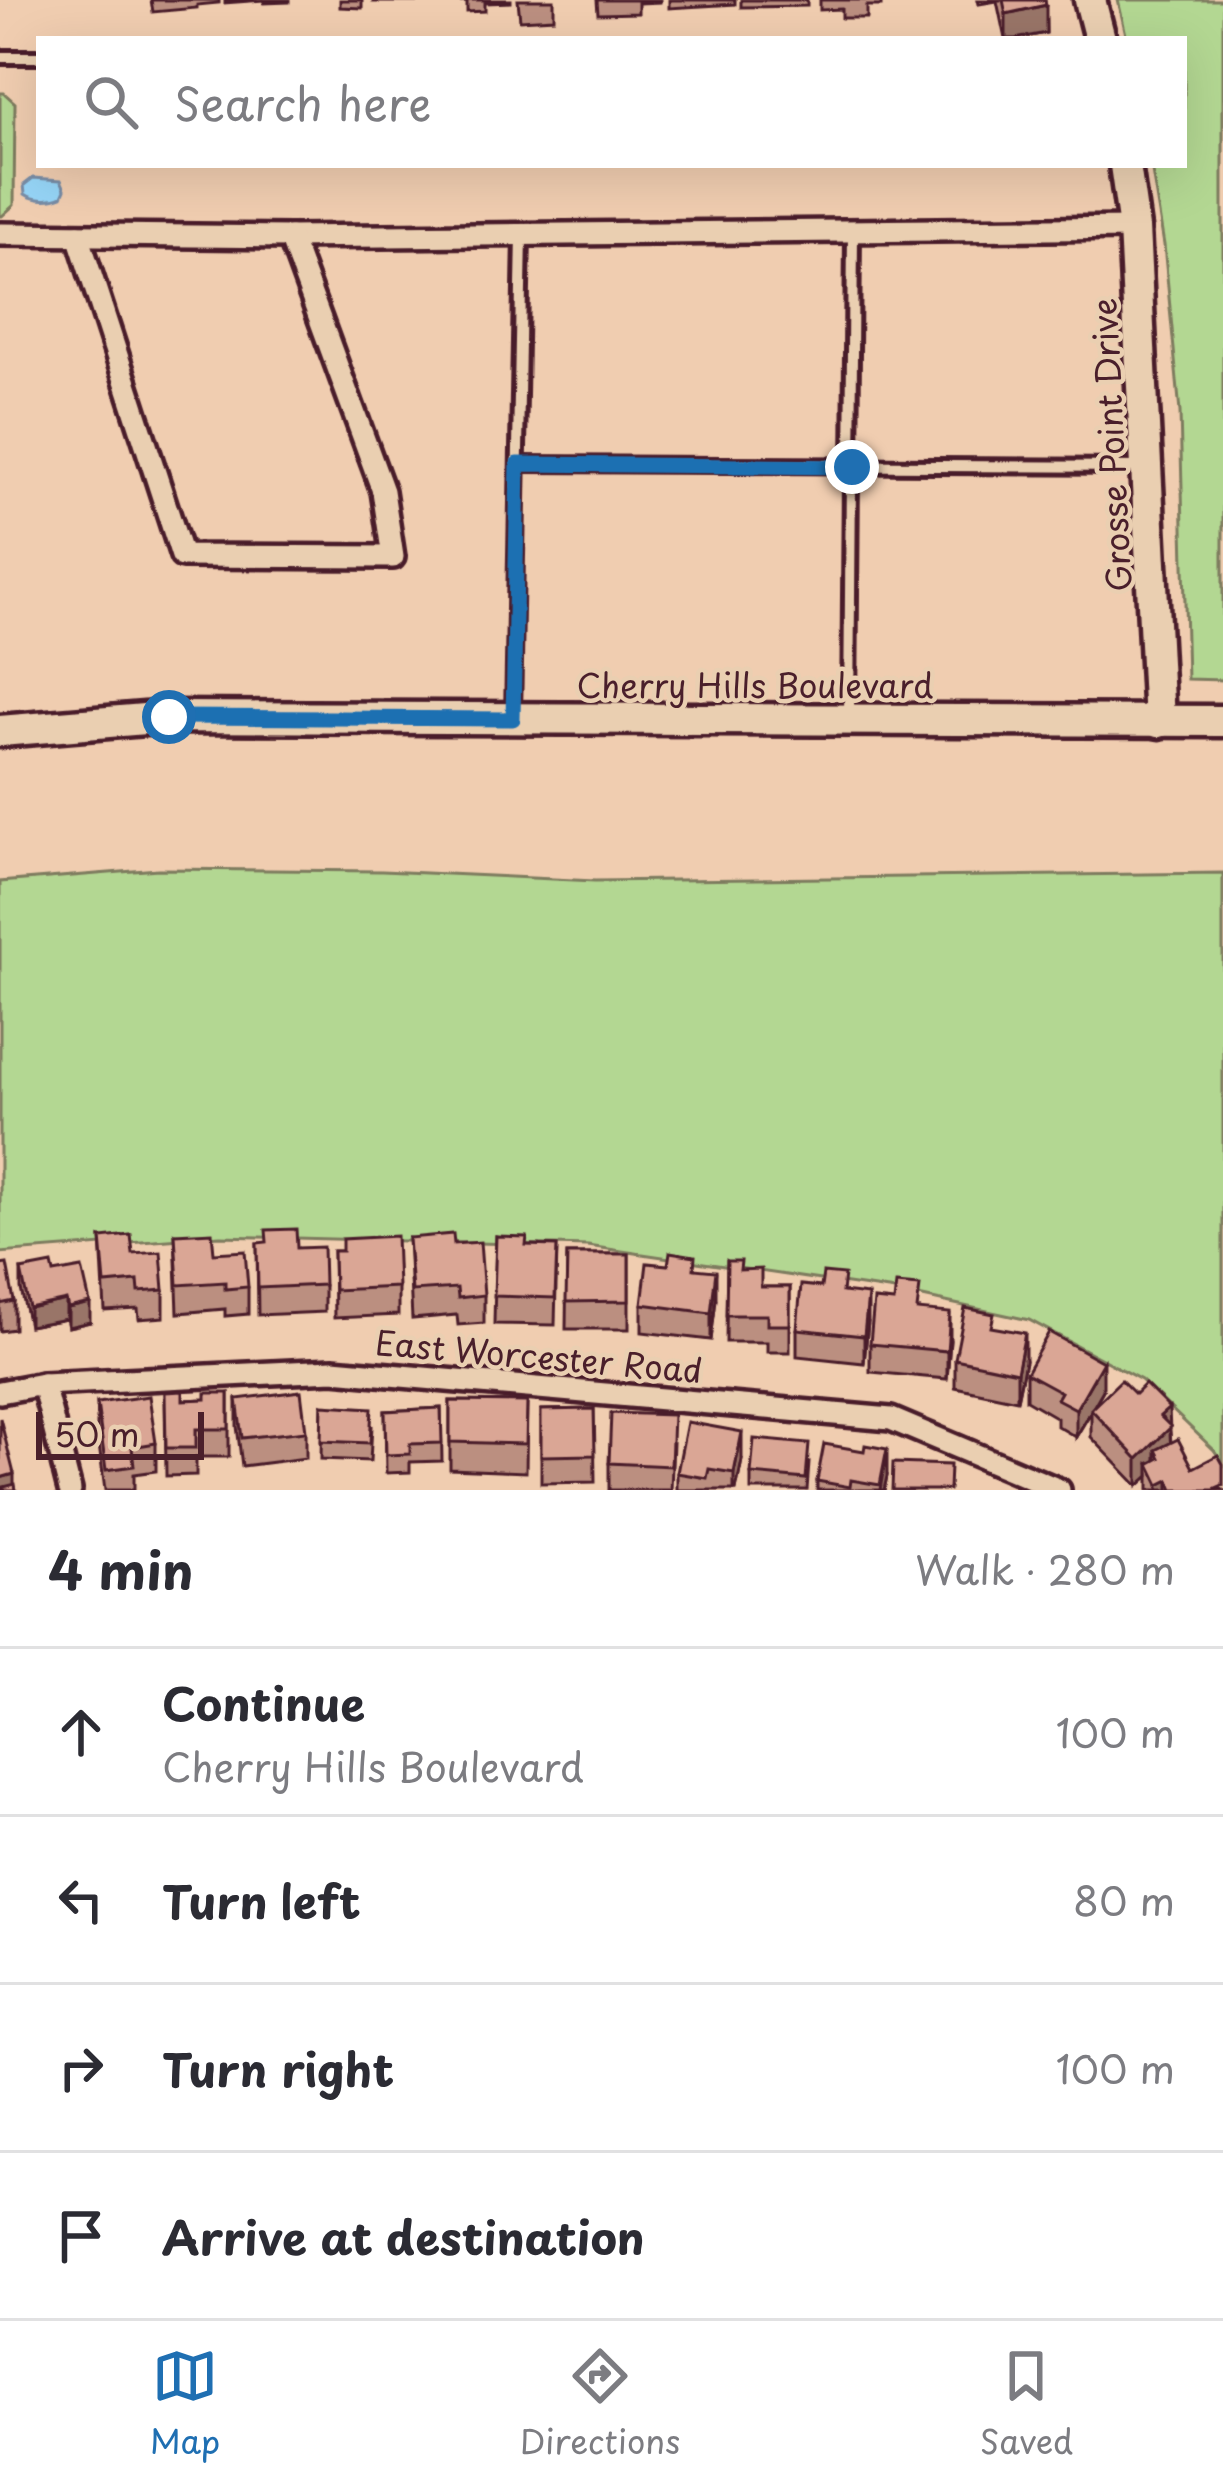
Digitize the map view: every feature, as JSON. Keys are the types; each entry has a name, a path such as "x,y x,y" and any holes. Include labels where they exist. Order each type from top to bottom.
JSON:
{"street":[{"path":"1090,0 1099,36"},
{"name":"Grosse Point Drive","path":"1124,168 1134,228 1159,722"},
{"path":"0,234 1134,228"},
{"path":"77,235 182,556 393,557 383,491 290,236"},
{"name":"Cherry Hills Boulevard","path":"0,731 169,717 1223,722"},
{"name":"East Worcester Road","path":"0,1392 43,1384 333,1370 891,1419 1059,1490"},
{"path":"43,1384 70,1490"}],"lane":[{"path":"0,57 36,57"},
{"path":"849,721 854,231"},
{"path":"513,719 522,234"},
{"path":"518,464 1148,466"}],"green space":[{"path":"1118,0 1223,0 1223,680 1187,679 1180,412 1151,168 1187,168 1187,36 1126,36"},
{"path":"0,93 15,103 14,205 2,216 0,216"},
{"path":"158,869 382,871 595,881 1223,873 1223,1463 1141,1380 1029,1320 895,1291 588,1246 220,1236 0,1253 0,882"}],"water":[{"path":"33,178 61,180 62,196 43,200 25,194 24,185"}],"building":[{"path":"1003,0 1045,0 1046,5 1006,14"},
{"path":"296,1229 297,1248 323,1247 324,1285 258,1288 257,1243 267,1242 266,1230"},
{"path":"212,1232 214,1253 245,1251 248,1287 225,1289 225,1282 178,1285 175,1234"},
{"path":"453,1234 454,1244 480,1242 484,1295 458,1298 457,1288 412,1291 408,1238"},
{"path":"131,1235 133,1254 161,1252 164,1290 139,1292 138,1281 105,1284 101,1238"},
{"path":"396,1236 398,1287 334,1290 333,1251 342,1251 342,1239"},
{"path":"496,1236 527,1237 526,1245 557,1246 555,1298 494,1296"},
{"path":"670,1252 695,1256 694,1269 716,1271 711,1313 642,1304 647,1263 668,1265"},
{"path":"567,1254 629,1254 629,1301 566,1302"},
{"path":"727,1261 741,1261 740,1270 761,1269 761,1287 790,1287 790,1325 767,1325 767,1315 726,1315"},
{"path":"7,1264 14,1301 0,1304 0,1265"},
{"path":"52,1264 54,1273 82,1268 90,1303 68,1308 66,1300 29,1308 21,1270"},
{"path":"823,1273 844,1275 842,1292 868,1295 864,1336 797,1329 801,1285 821,1287"},
{"path":"896,1284 920,1286 917,1310 950,1313 947,1351 870,1344 874,1300 894,1302"},
{"path":"965,1308 994,1314 991,1327 1025,1333 1017,1372 955,1359"},
{"path":"1049,1332 1103,1362 1076,1409 1057,1399 1061,1392 1026,1373"},
{"path":"1121,1380 1135,1394 1145,1384 1169,1408 1160,1416 1171,1427 1138,1459 1091,1409"},
{"path":"183,1391 183,1400 229,1393 229,1429 196,1429 196,1448 166,1448 165,1392"},
{"path":"301,1391 306,1431 242,1438 237,1399"},
{"path":"149,1396 156,1443 132,1447 134,1466 106,1470 97,1403"},
{"path":"450,1401 527,1402 526,1444 450,1442"},
{"path":"322,1405 372,1408 370,1443 321,1441"},
{"path":"441,1408 442,1443 410,1444 410,1454 386,1455 385,1411"},
{"path":"594,1409 595,1455 541,1456 541,1410"},
{"path":"611,1413 673,1415 671,1466 609,1463"},
{"path":"0,1418 14,1474 0,1478"},
{"path":"687,1422 742,1432 734,1473 709,1469 707,1478 677,1473"},
{"path":"754,1439 809,1444 806,1479 751,1474"},
{"path":"1178,1439 1193,1468 1218,1455 1223,1485 1217,1490 1173,1490 1169,1480 1159,1485 1149,1464 1160,1458 1156,1450"},
{"path":"824,1444 864,1451 865,1445 887,1449 880,1485 851,1480 850,1487 817,1481"},
{"path":"893,1463 950,1465 949,1490 892,1490"}],"route":[{"path":"169,717 513,719 518,464 852,467"}]}
